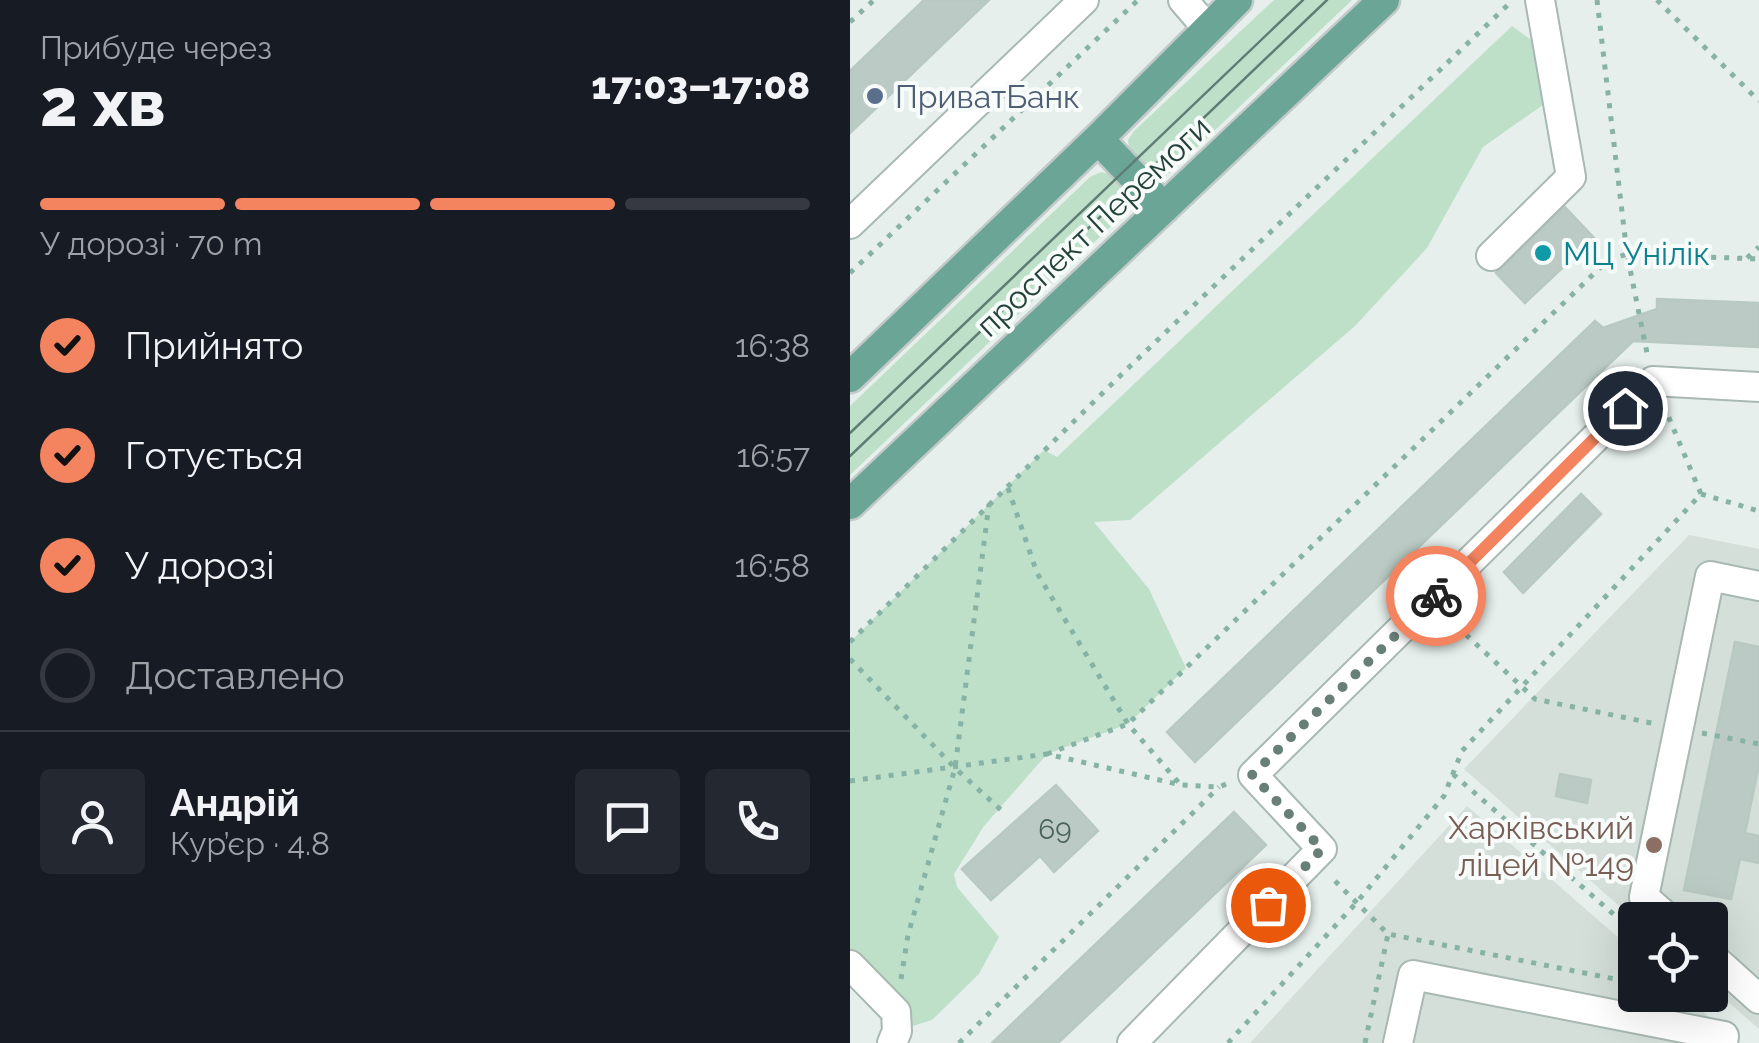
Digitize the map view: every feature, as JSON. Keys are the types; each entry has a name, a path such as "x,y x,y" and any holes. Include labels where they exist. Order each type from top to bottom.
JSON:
{"main road":[{"name":"проспект Перемоги","path":"850,376 1098,139 1236,0"},
{"name":"проспект Перемоги","path":"850,504 1384,0"},
{"path":"1098,139 1164,208"}],"lane":[{"path":"850,224 1084,0"},
{"path":"1183,0 1206,28"},
{"path":"1491,256 1571,177 1540,0"},
{"path":"1132,1043 1322,849 1252,775 1653,380 1759,386"},
{"path":"1650,902 1644,897 1710,576 1759,586"},
{"path":"850,965 896,1012 897,1031 892,1043"},
{"path":"1728,972 1759,999"},
{"path":"1398,1043 1413,975 1724,1036 1723,1043"}],"path":[{"path":"850,22 874,0"},
{"path":"850,273 1138,0"},
{"path":"850,642 1513,0"},
{"path":"1597,0 1627,254 1653,380 1701,494"},
{"path":"1658,0 1759,101"},
{"path":"1747,258 1759,247"},
{"path":"850,781 1047,754 1128,724 1607,261 1627,254 1759,259"},
{"path":"1007,487 1037,573 1128,724 1181,785"},
{"path":"1701,494 1759,511"},
{"path":"1228,1043 1357,902 1444,796 1462,751 1701,494"},
{"path":"896,1012 908,935 954,768 989,504"},
{"path":"1431,601 1535,699 1759,744"},
{"path":"850,659 954,768 1000,810"},
{"path":"959,1043 1219,787 1181,785 1047,754"},
{"path":"1452,774 1618,918"},
{"path":"1335,880 1388,934 1618,980"},
{"path":"1366,1043 1388,934"}],"shaded area":[{"name":"Харківський ліцей №149","path":"1689,535 1759,549 1759,1029 1728,1002 1728,902 1618,905 1464,769"},
{"path":"1467,806 1618,937 1618,1012 1703,1012 1739,1043 1250,1043"}],"green space":[{"path":"1274,0 1352,0 1173,170 1165,176 1154,174 1129,149 1128,140 1134,131"},
{"path":"1512,26 1552,55 1554,97 1483,147 1427,248 1355,326 1130,520 1094,522 1149,589 1186,668 1128,724 1047,754 984,826 954,874 957,887 999,937 979,974 932,1020 897,1031 850,965 850,642 1044,450 1057,457"},
{"path":"1101,172 1109,174 1130,196 1126,212 850,475 850,406 1090,177"}],"building":[{"path":"924,0 989,0 850,133 850,71"},
{"name":"МЦ Унілік","path":"1565,207 1594,238 1525,303 1496,273"},
{"path":"1657,299 1759,303 1759,347 1633,341 1195,762 1167,732 1595,321 1603,328 1657,309"},
{"path":"1581,494 1601,514 1523,593 1504,572"},
{"path":"1735,642 1759,647 1759,764 1745,833 1759,836 1759,863 1740,859 1731,899 1684,890"},
{"path":"1560,774 1591,780 1587,803 1556,796"},
{"path":"1056,785 1098,831 1054,872 1040,856 991,900 962,869"},
{"path":"1234,812 1266,845 1058,1043 992,1043"}],"tram line":[{"path":"850,433 1303,0"},
{"path":"850,456 1327,0"}],"way so far":[{"path":"1268,905 1322,849 1252,775 1436,596"}],"place":[{"name":"ПриватБанк","path":"875,96"},
{"name":"МЦ Унілік","path":"1543,253"},
{"name":"Харківський ліцей №149","path":"1654,845"}],"route":[{"path":"1436,596 1625,408"}]}
